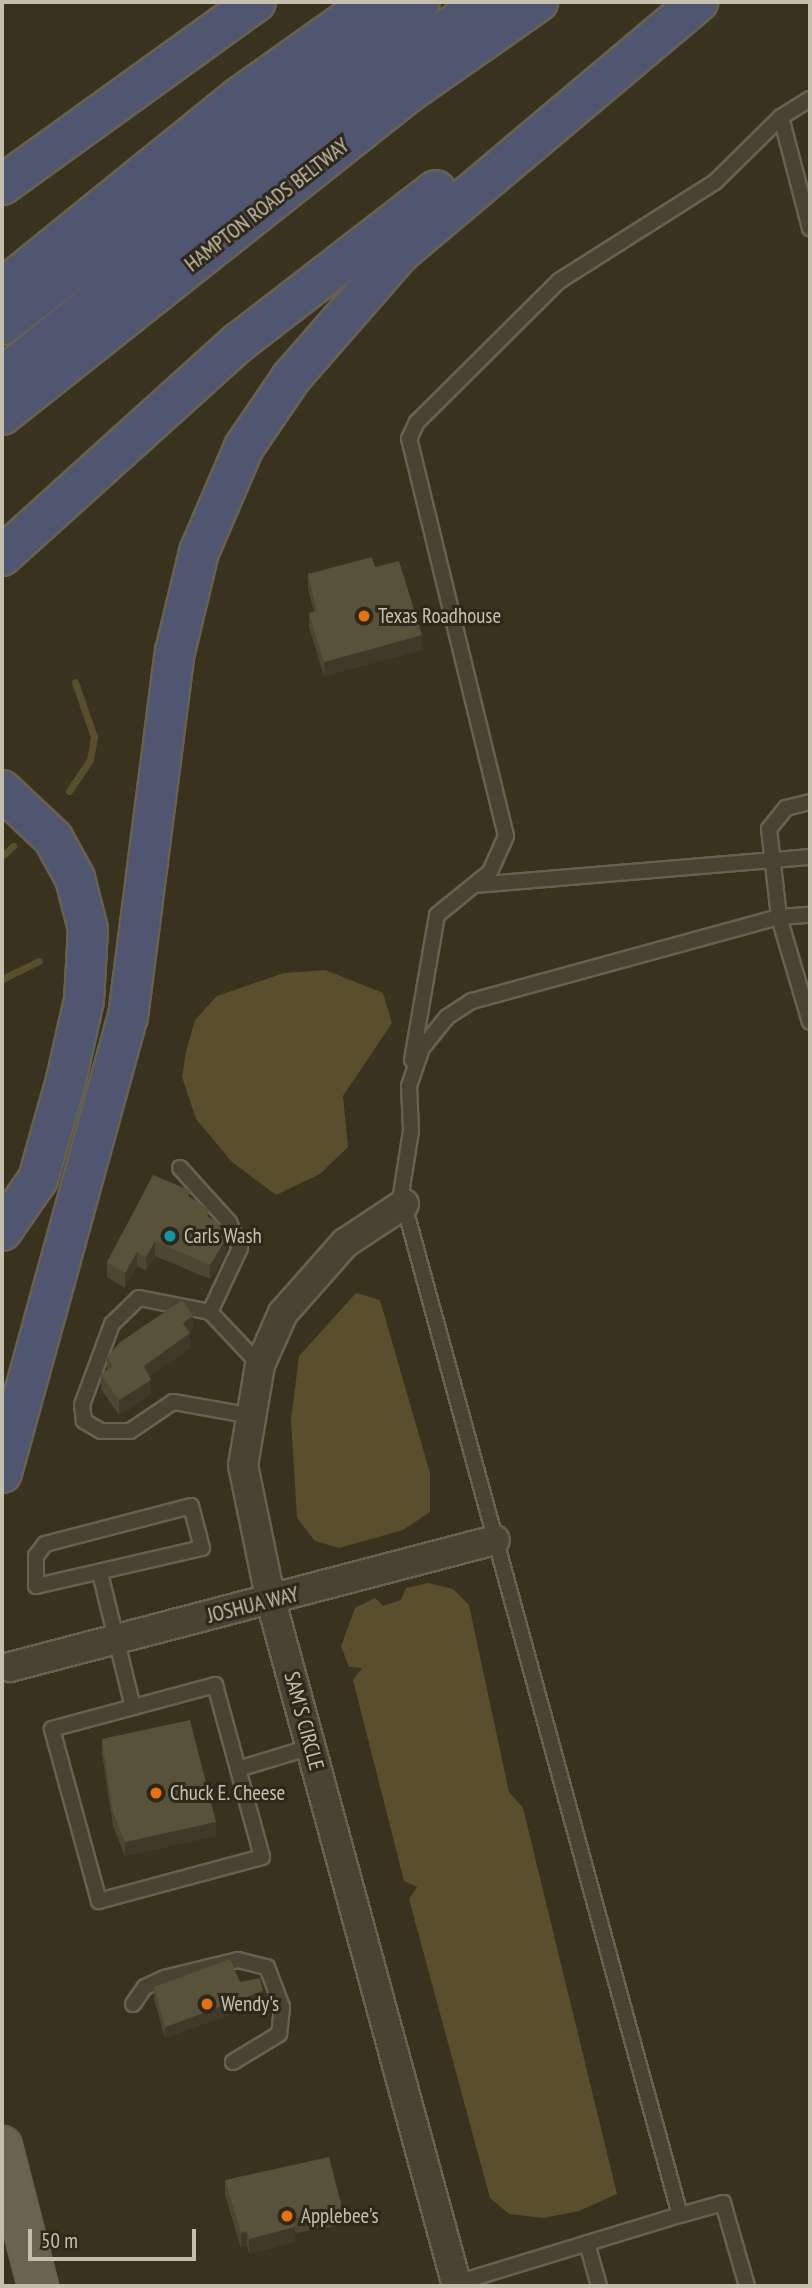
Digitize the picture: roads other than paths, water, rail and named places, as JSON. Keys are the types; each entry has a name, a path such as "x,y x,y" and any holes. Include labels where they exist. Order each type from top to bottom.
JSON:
{"highway":[{"path":"2,184 256,2"},
{"path":"2,289 238,99 373,2"},
{"path":"2,325 419,2"},
{"path":"2,377 326,116 486,2"},
{"name":"HAMPTON ROADS BELTWAY","path":"2,415 408,93 538,2"},
{"path":"2,556 238,343 519,128 698,2"},
{"path":"2,1472 128,1017 175,652 199,552 244,447 291,378 400,253 698,2"},
{"path":"2,790 53,838 75,878 88,929 84,1000 66,1080 38,1179 2,1231"}],"main road":[{"path":"2,2146 38,2286"}],"street":[{"name":"SAM'S CIRCLE","path":"404,1204 345,1243 311,1278 283,1313 260,1365 247,1415 249,1514 457,2285"},
{"name":"JOSHUA WAY","path":"10,1667 271,1601 495,1540"}],"lane":[{"path":"680,2215 404,1204 409,1086 437,915 476,885 500,855 503,814 409,439 417,422 559,281 715,182 781,117 810,99"},
{"path":"781,117 810,228"},
{"path":"810,802 775,818 769,829 779,917 810,1022"},
{"path":"476,885 810,857"},
{"path":"409,1086 422,1048 447,1017 472,1001 779,917 810,915"},
{"path":"180,1168 229,1222 240,1248 210,1312"},
{"path":"247,1415 173,1402 130,1432 101,1431 84,1421 82,1405 112,1324 128,1305 155,1297 210,1312 260,1365"},
{"path":"191,1506 202,1548 100,1573 42,1590 36,1586 36,1556 45,1544 191,1506"},
{"path":"100,1573 114,1640 133,1707"},
{"path":"215,1685 262,1857 99,1901 52,1729 133,1707 215,1685"},
{"path":"238,1769 311,1747"},
{"path":"133,2004 145,1987 164,1978 238,1960 267,1966 282,2007 279,2034 233,2062"},
{"path":"457,2285 723,2203 747,2286"},
{"path":"587,2244 599,2286"}],"waterway":[{"path":"69,791 90,760 94,737 75,682"},
{"path":"2,856 13,846"},
{"path":"2,979 39,961"}],"place":[{"name":"Texas Roadhouse","path":"364,616"},
{"name":"Carls Wash","path":"170,1236"},
{"name":"Chuck E. Cheese","path":"156,1793"},
{"name":"Wendy's","path":"207,2004"},
{"name":"Applebee's","path":"287,2216"}]}
